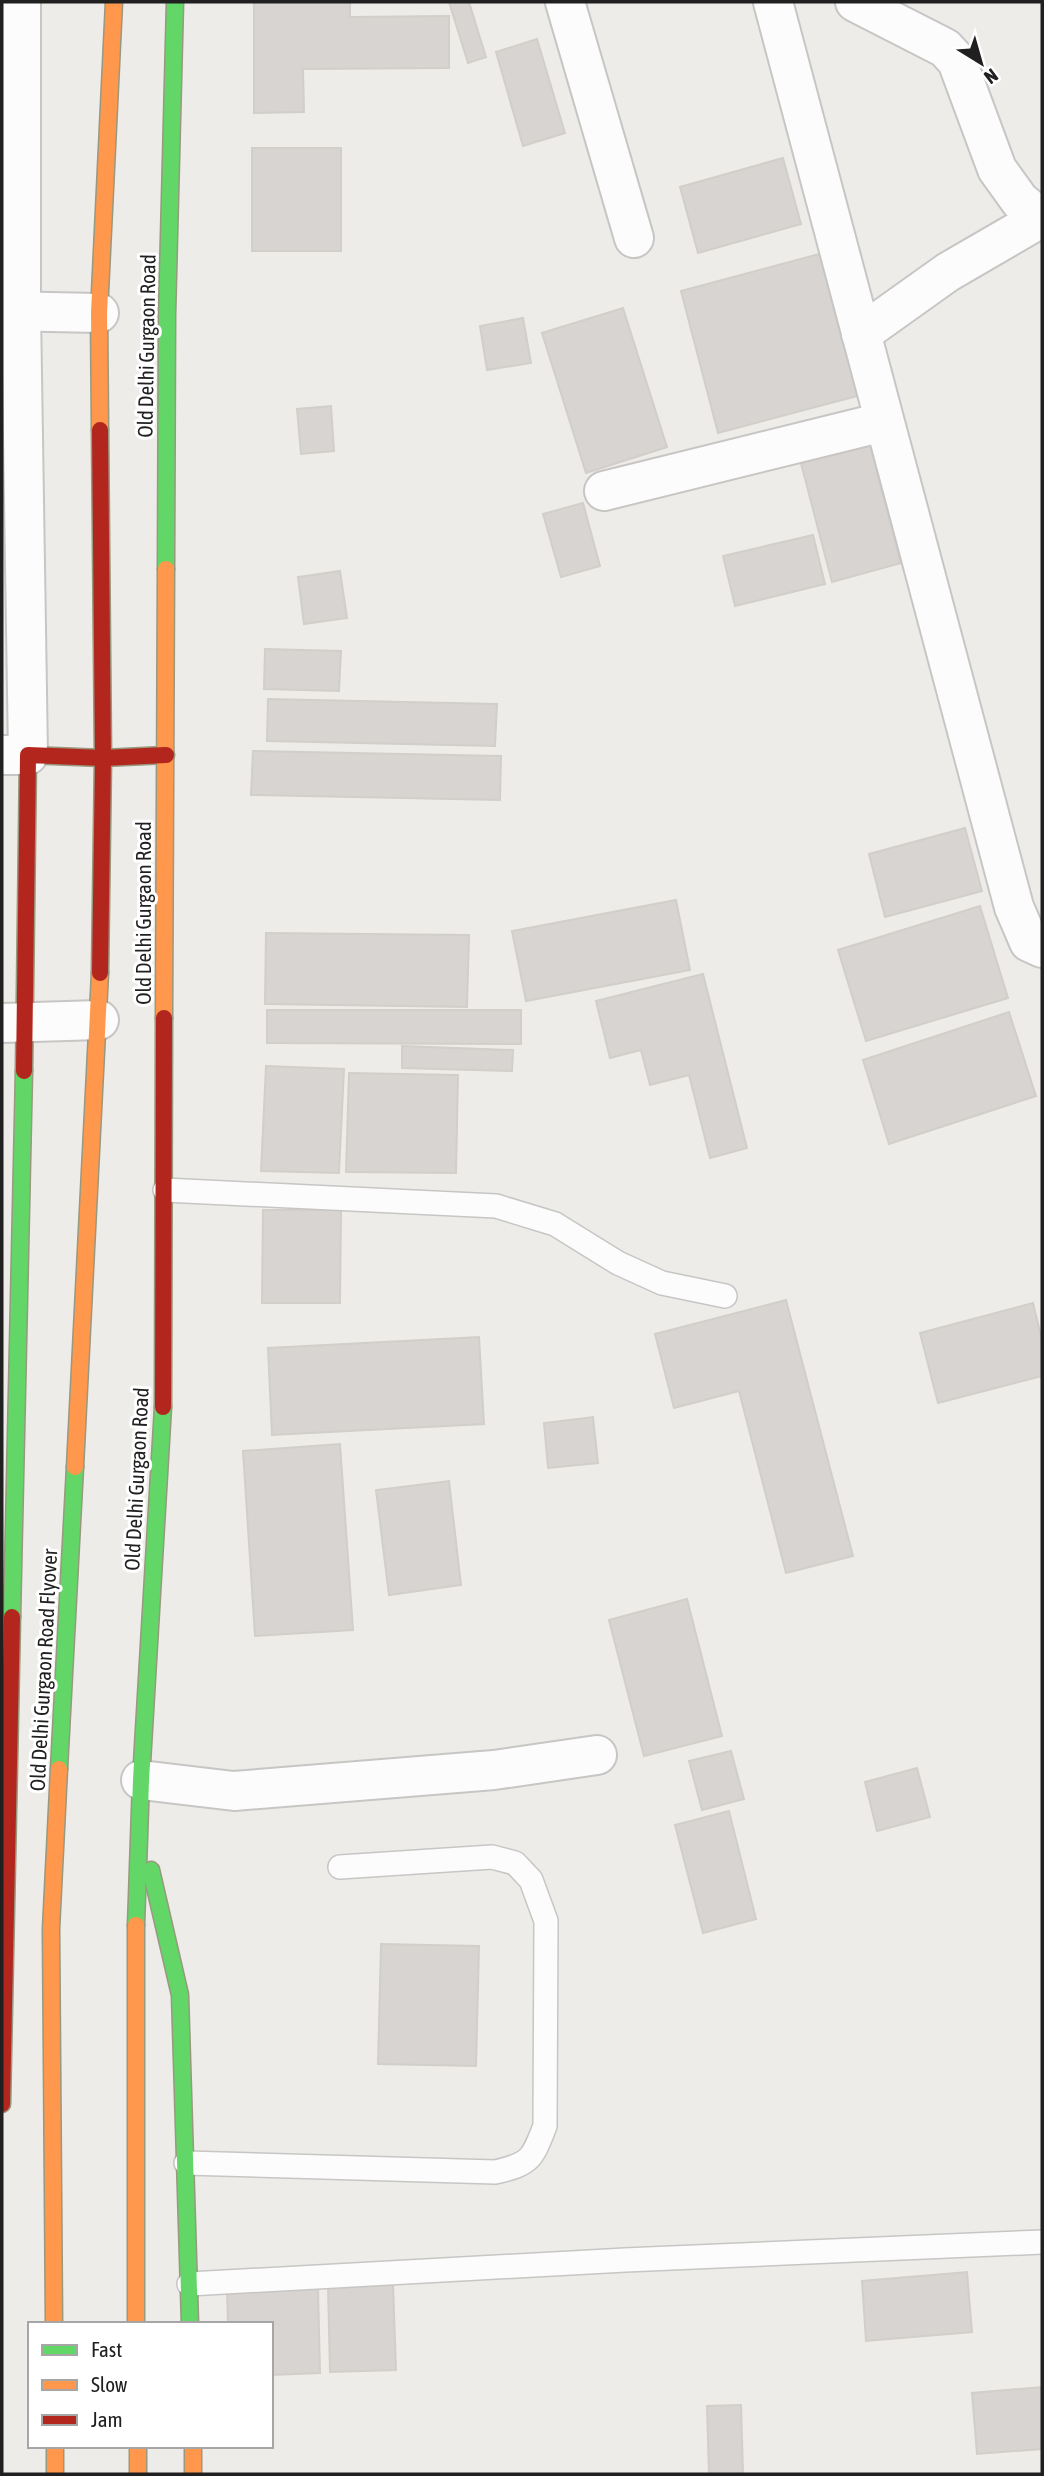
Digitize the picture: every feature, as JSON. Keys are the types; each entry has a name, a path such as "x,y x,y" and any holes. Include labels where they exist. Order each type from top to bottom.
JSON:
{"main road":[{"name":"Old Delhi Gurgaon Road","path":"99,1020 103,758 99,313 114,2"},
{"name":"Old Delhi Gurgaon Road","path":"141,1824 141,1780 163,1438 167,315 175,2"},
{"path":"2,2104 15,755 103,758 166,755"},
{"name":"Old Delhi Gurgaon Road Flyover","path":"54,2322 51,1929 99,1020"},
{"path":"136,2322 135,1930 141,1824"},
{"path":"141,1824 180,1995 190,2322"},
{"path":"54,2448 55,2474"},
{"path":"138,2448 138,2474"},
{"path":"193,2448 193,2474"}],"street":[{"path":"15,755 11,311 21,2"},
{"path":"565,2 634,238"},
{"path":"773,2 1014,906 1029,942 1042,948"},
{"path":"855,2 944,48 957,61 997,169 1020,201 1042,218 948,272 861,334"},
{"path":"11,311 99,313"},
{"path":"604,491 883,422"},
{"path":"13,1023 99,1020"},
{"path":"141,1780 234,1791 495,1770 597,1755"}],"lane":[{"path":"165,1190 496,1206 555,1224 618,1263 662,1283 725,1296"},
{"path":"186,2163 495,2172 517,2168 533,2156 545,2126 546,1922 531,1880 515,1863 492,1857 340,1867"},
{"path":"189,2284 625,2260 1042,2242"}],"building":[{"path":"254,2 350,2 350,17 449,16 449,68 303,69 304,112 254,113"},
{"path":"449,2 469,2 486,57 468,63"},
{"path":"537,39 565,133 523,146 496,52"},
{"path":"252,148 341,148 341,251 252,251"},
{"path":"783,158 801,224 698,253 680,187"},
{"path":"823,253 861,395 718,433 681,291"},
{"path":"623,308 667,447 586,473 542,333"},
{"path":"523,318 531,363 487,370 480,326"},
{"path":"331,406 334,451 301,454 297,409"},
{"path":"867,433 901,563 832,582 798,452"},
{"path":"583,503 600,566 561,577 543,514"},
{"path":"813,535 825,584 735,606 723,556"},
{"path":"340,571 347,618 304,624 298,577"},
{"path":"265,649 341,651 339,691 264,689"},
{"path":"268,699 497,704 495,746 267,741"},
{"path":"253,751 501,756 500,800 251,795"},
{"path":"965,828 982,891 885,917 869,854"},
{"path":"676,900 690,970 526,1001 512,931"},
{"path":"980,906 1008,998 866,1041 838,950"},
{"path":"266,933 469,935 467,1007 265,1004"},
{"path":"703,974 747,1148 710,1158 689,1075 650,1085 641,1050 610,1058 596,1001"},
{"path":"267,1010 521,1010 521,1044 267,1043"},
{"path":"1009,1012 1036,1096 889,1144 863,1060"},
{"path":"402,1046 513,1050 512,1071 402,1068"},
{"path":"266,1066 344,1069 339,1173 261,1171"},
{"path":"349,1073 458,1075 456,1173 346,1172"},
{"path":"263,1210 341,1210 340,1303 262,1303"},
{"path":"786,1300 853,1556 786,1573 739,1391 674,1408 655,1334"},
{"path":"1033,1303 1042,1340 1042,1376 938,1403 920,1333"},
{"path":"479,1337 484,1424 272,1435 268,1348"},
{"path":"593,1417 598,1463 548,1468 544,1423"},
{"path":"340,1444 353,1630 255,1636 243,1451"},
{"path":"449,1481 461,1585 389,1595 376,1490"},
{"path":"687,1599 722,1736 644,1756 609,1620"},
{"path":"731,1751 744,1799 702,1810 689,1761"},
{"path":"917,1768 930,1817 877,1831 865,1782"},
{"path":"729,1811 756,1919 703,1933 675,1825"},
{"path":"381,1944 479,1946 476,2066 378,2064"},
{"path":"967,2272 972,2332 866,2341 862,2281"},
{"path":"393,2284 396,2370 330,2372 328,2286"},
{"path":"318,2288 320,2373 273,2375 273,2322 228,2322 227,2290"},
{"path":"1042,2387 1042,2449 977,2454 972,2393"},
{"path":"741,2405 743,2474 709,2474 707,2406"}],"traffic: fast":[{"path":"166,569 167,315 175,2"},
{"path":"12,1617 24,1071"},
{"path":"136,1925 141,1780 163,1407"},
{"path":"59,1769 75,1467"},
{"path":"151,1870 180,1995 190,2322"}],"traffic: slow":[{"path":"100,430 99,313 114,2"},
{"path":"164,1018 166,569"},
{"path":"75,1467 100,973"},
{"path":"54,2322 51,1929 59,1769"},
{"path":"136,1925 136,2322"},
{"path":"55,2448 55,2474"},
{"path":"138,2448 138,2474"},
{"path":"193,2448 193,2474"}],"traffic: jam":[{"path":"100,430 103,758 100,973"},
{"path":"24,1071 28,755 103,758 166,755"},
{"path":"163,1407 164,1018"},
{"path":"2,2104 12,1617"}]}
